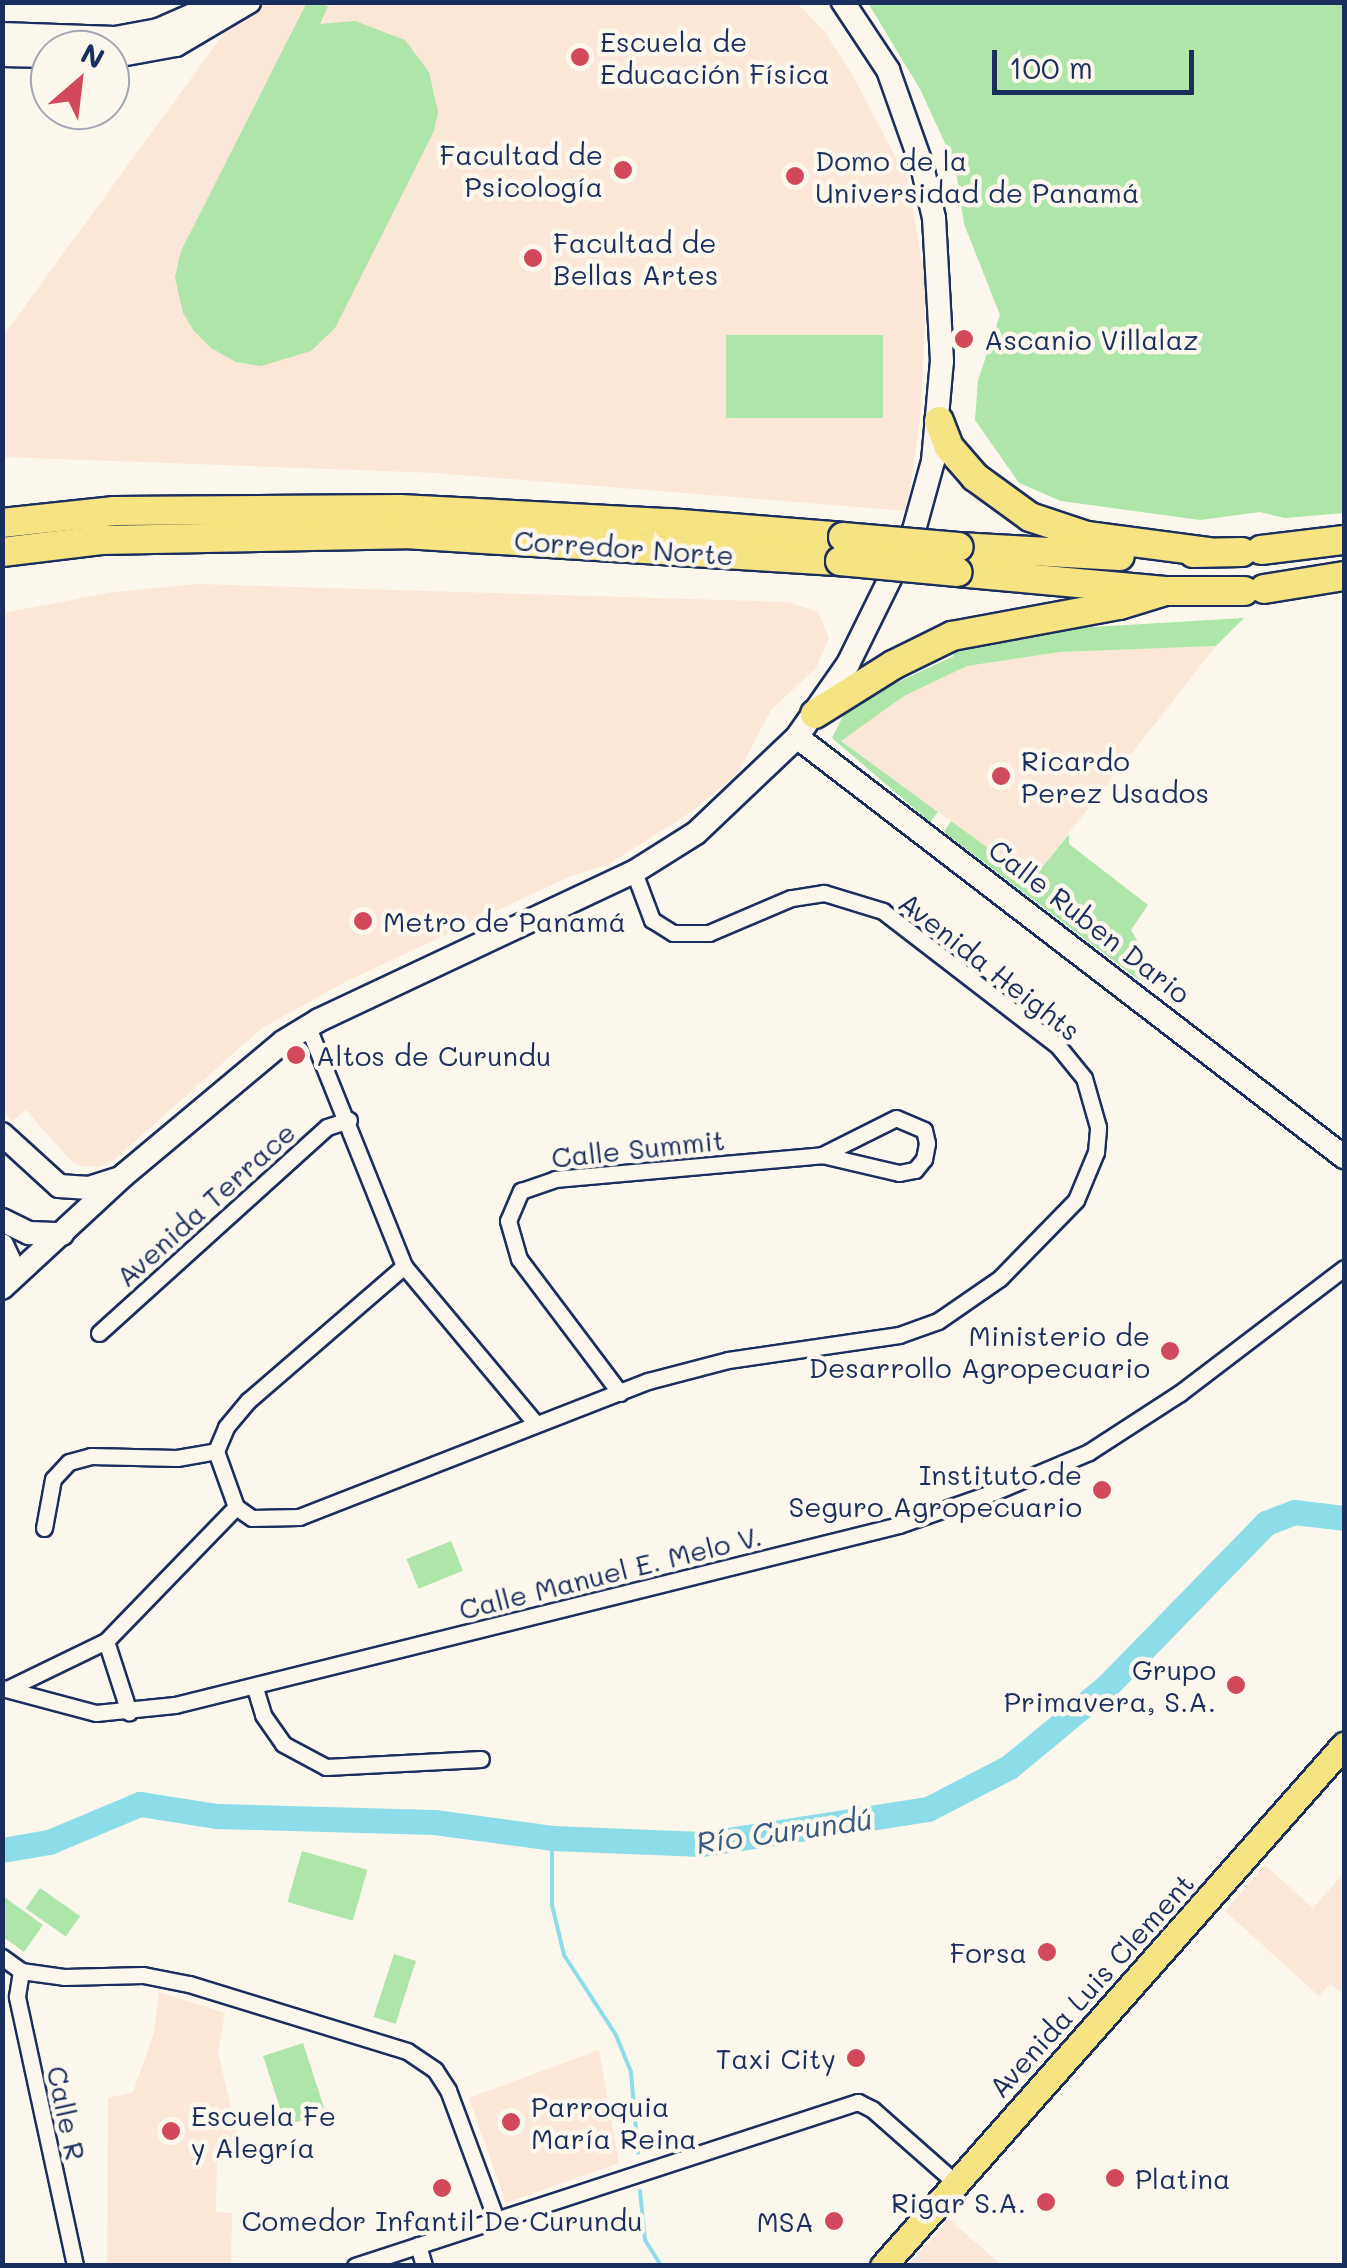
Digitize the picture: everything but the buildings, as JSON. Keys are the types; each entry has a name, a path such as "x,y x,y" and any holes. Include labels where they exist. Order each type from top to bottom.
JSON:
{"highway":[{"path":"939,421 950,447 975,477 1030,517 1087,536 1208,552"},
{"name":"Corredor Norte","path":"2,523 114,512 400,509 631,520 841,549 958,560 1165,591 1254,590 1337,579"},
{"name":"Corredor Norte","path":"2,552 102,540 404,534 841,549"},
{"name":"Corredor Norte","path":"958,560 1251,551 1344,540"},
{"path":"815,714 893,664 952,636 995,624 1120,605 1165,591"}],"main road":[{"path":"2,34 115,38 158,30 222,2"},
{"path":"130,53 176,45 248,2"},
{"path":"2,1288 254,1064 308,1027 634,872 696,833 797,737 848,664 914,530 939,421 942,360 934,218 907,118 888,70 843,2"},
{"path":"2,54 30,55"},
{"name":"Calle Ruben Dario","path":"797,737 1344,1157"},
{"path":"2,1134 59,1186 89,1188 124,1176"},
{"path":"2,1220 29,1233 62,1234"},
{"path":"2,1245 9,1260 2,1280"},
{"name":"Avenida Luis Clement","path":"883,2266 1344,1746"}],"street":[{"name":"Avenida Heights","path":"236,1507 252,1518 299,1517 620,1392 728,1360 898,1335 938,1321 1000,1278 1076,1200 1090,1173 1098,1127 1084,1078 1058,1046 883,911 824,894 790,898 708,932 673,933 652,920 634,872"},
{"path":"308,1027 349,1120 404,1266 536,1424"},
{"path":"896,1118 924,1130 927,1143 924,1159 915,1170 900,1173 822,1155 896,1118"},
{"name":"Avenida Terrace","path":"99,1333 327,1127 349,1120"},
{"name":"Calle Summit","path":"620,1392 519,1260 508,1221 521,1191 555,1179 822,1155"},
{"path":"5,1689 106,1642 236,1507 216,1451 226,1427 249,1400 404,1266"},
{"name":"Calle Manuel E. Melo V.","path":"5,1689 96,1713 128,1712 256,1688 899,1525 994,1492 1088,1452 1180,1393 1344,1268"},
{"path":"44,1528 53,1479 69,1462 91,1456 177,1458 216,1451"},
{"path":"106,1642 128,1712"},
{"path":"256,1688 263,1715 283,1744 326,1767 481,1759"},
{"path":"2,1958 21,1971 64,1977 143,1974 189,1984 424,2060 448,2090 496,2219"},
{"name":"Calle R","path":"21,1971 16,1997 74,2266"},
{"path":"355,2266 858,2102 956,2182"},
{"path":"418,2245 424,2266"}],"shaded area":[{"path":"259,3 797,3 825,32 853,76 908,181 926,286 921,411 907,511 436,473 3,457 3,336 225,32"},
{"path":"198,584 788,602 818,612 829,638 816,668 771,710 738,773 690,813 607,865 571,876 347,981 262,1028 114,1160 99,1167 81,1166 71,1161 26,1110 12,1121 3,1110 3,613 114,592"},
{"name":"Ricardo Perez Usados","path":"1216,646 1032,880 841,741 904,696 967,666 1060,652"},
{"path":"1265,1865 1313,1908 1344,1873 1344,1995 1330,1983 1319,1996 1225,1911"},
{"name":"Escuela Fe y Alegría","path":"159,1992 225,2013 218,2052 237,2134 233,2151 217,2155 216,2212 232,2213 231,2265 107,2265 108,2098 133,2092 154,2033"},
{"path":"599,2050 619,2163 506,2203 469,2098"},
{"path":"949,2219 1001,2265 908,2265"}],"green space":[{"path":"307,2 328,6 320,24 355,21 405,40 429,72 438,112 434,131 335,328 311,351 261,366 236,362 211,348 194,331 183,313 175,277 181,251"},
{"path":"868,3 1344,3 1344,513 1285,518 1260,512 1200,520 1061,501 1019,483 975,420 978,380 1000,315 964,224 955,165 920,89"},
{"path":"726,335 883,335 883,418 726,418"},
{"path":"1244,618 1216,646 1060,652 967,666 904,696 841,741 938,812 930,822 832,738 843,716 868,696 954,656 951,647 1059,629"},
{"path":"951,821 1032,880 1069,834 1069,844 1148,905 1131,930 1140,946 1130,959 1151,976 1159,967 1164,973 1155,979 1139,980 944,832"},
{"path":"451,1541 463,1571 418,1589 406,1559"},
{"path":"302,1851 367,1870 353,1921 287,1902"},
{"path":"40,1888 80,1916 66,1937 26,1908"},
{"path":"3,1896 43,1925 24,1952 3,1937"},
{"path":"394,1954 416,1961 395,2024 374,2017"},
{"path":"303,2043 326,2112 286,2125 263,2056"}],"waterway":[{"name":"Río Curundú","path":"2,1850 49,1842 140,1804 217,1816 434,1822 552,1838 702,1844 928,1809 1009,1767 1107,1686 1266,1523 1294,1512 1344,1518"},
{"path":"552,1838 552,1905 564,1955 616,2035 631,2072 638,2153"},
{"path":"640,2191 645,2240 661,2266"}],"place":[{"name":"Escuela de Educación Física","path":"580,57"},
{"name":"Facultad de Psicología","path":"623,170"},
{"name":"Domo de la Universidad de Panamá","path":"795,176"},
{"name":"Facultad de Bellas Artes","path":"533,258"},
{"name":"Ascanio Villalaz","path":"964,339"},
{"name":"Ricardo Perez Usados","path":"1001,776"},
{"name":"Metro de Panamá","path":"363,921"},
{"name":"Altos de Curundu","path":"296,1055"},
{"name":"Ministerio de Desarrollo Agropecuario","path":"1170,1351"},
{"name":"Instituto de Seguro Agropecuario","path":"1102,1490"},
{"name":"Grupo Primavera, S.A.","path":"1236,1685"},
{"name":"Forsa","path":"1047,1952"},
{"name":"Taxi City","path":"856,2058"},
{"name":"Parroquia María Reina","path":"511,2122"},
{"name":"Escuela Fe y Alegría","path":"171,2131"},
{"name":"Platina","path":"1115,2178"},
{"name":"Comedor Infantil De Curundu","path":"442,2188"},
{"name":"Rigar S.A.","path":"1046,2202"},
{"name":"MSA","path":"834,2221"}]}
